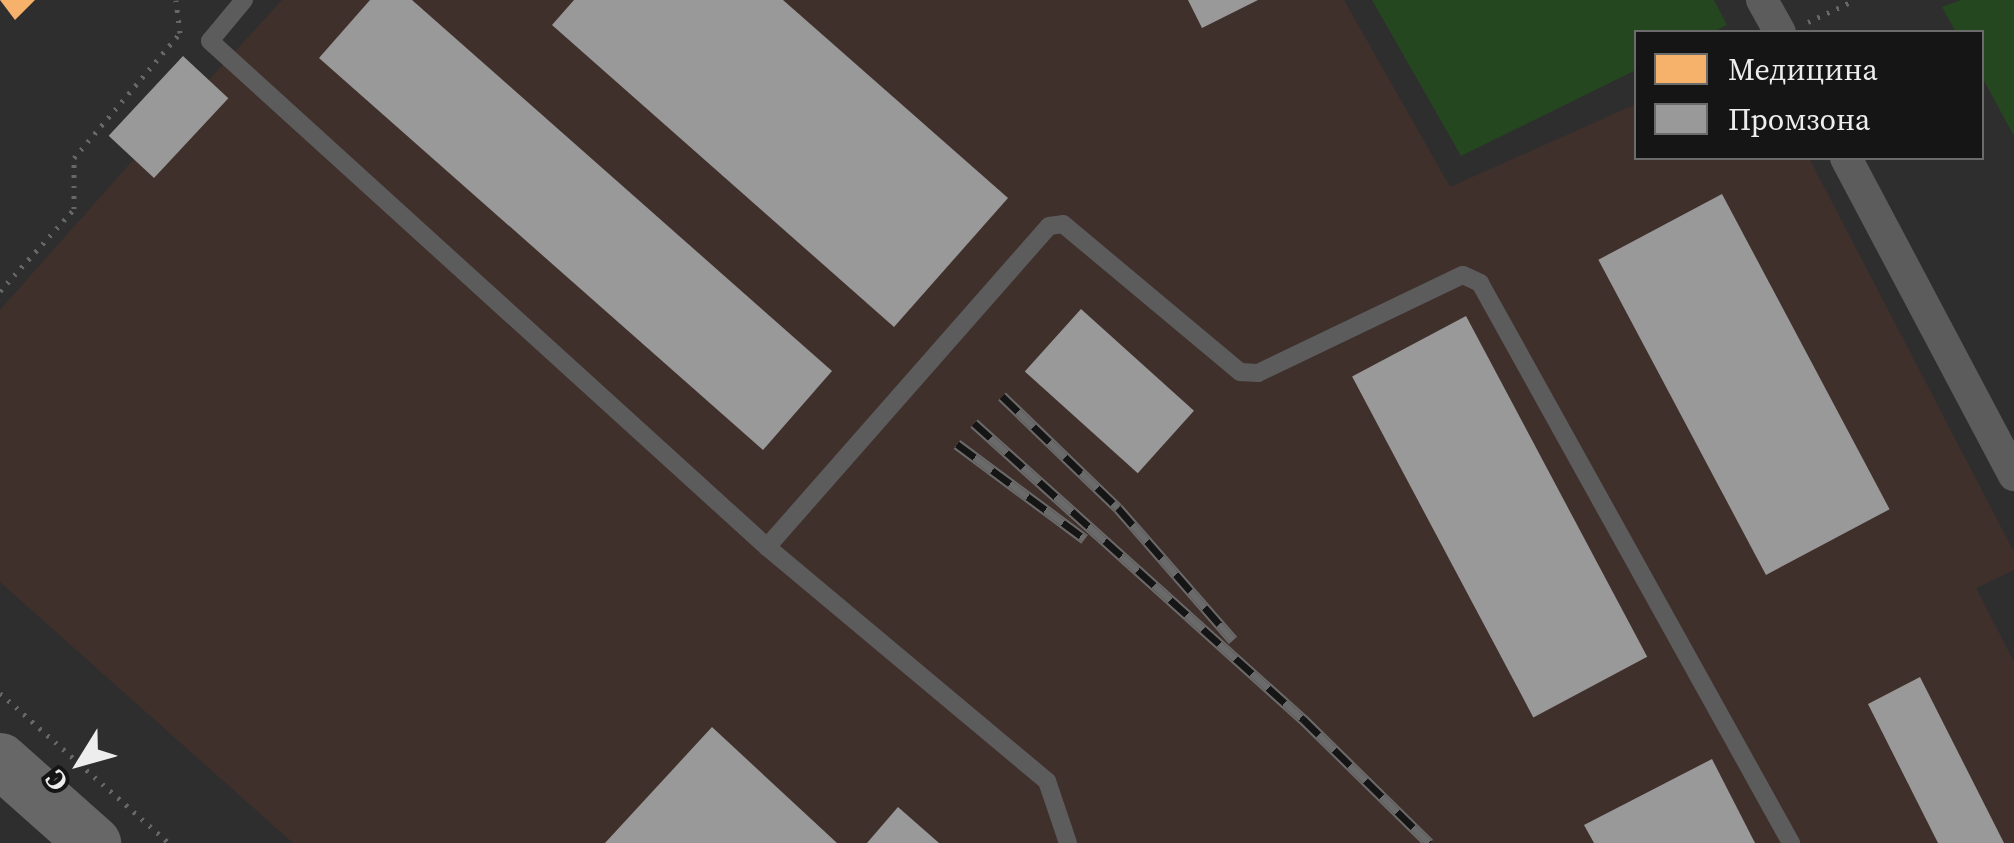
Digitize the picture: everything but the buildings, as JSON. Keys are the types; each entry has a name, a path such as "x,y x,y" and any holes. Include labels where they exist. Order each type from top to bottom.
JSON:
{"highway":[{"path":"0,760 92,843"}],"street":[{"path":"1762,0 1792,28"},
{"path":"1847,160 2014,475"}],"lane":[{"path":"244,0 210,41 767,547 1046,782 1068,843"},
{"path":"767,547 1049,226 1064,224 1240,372 1258,373 1464,275 1480,283 1791,843"}],"path":[{"path":"0,292 74,210 74,158 180,33 176,0"},
{"path":"1792,28 1855,0"},
{"path":"0,694 169,843"}],"shaded area":[{"path":"282,0 1344,0 1450,187 1634,105 1634,160 1810,160 2014,552 2014,570 1976,588 2014,662 2014,843 293,843 0,582 0,310 134,159 109,136 183,56 209,80"}],"green space":[{"path":"1372,0 1714,0 1727,25 1716,30 1634,30 1634,71 1461,156"},
{"path":"1961,0 2014,0 2014,136 1984,81 1984,30 1955,30 1942,7"}],"railway":[{"path":"1002,396 1118,508 1233,640"},
{"path":"974,423 1303,719 1429,843"},
{"path":"957,444 1085,539"}]}
